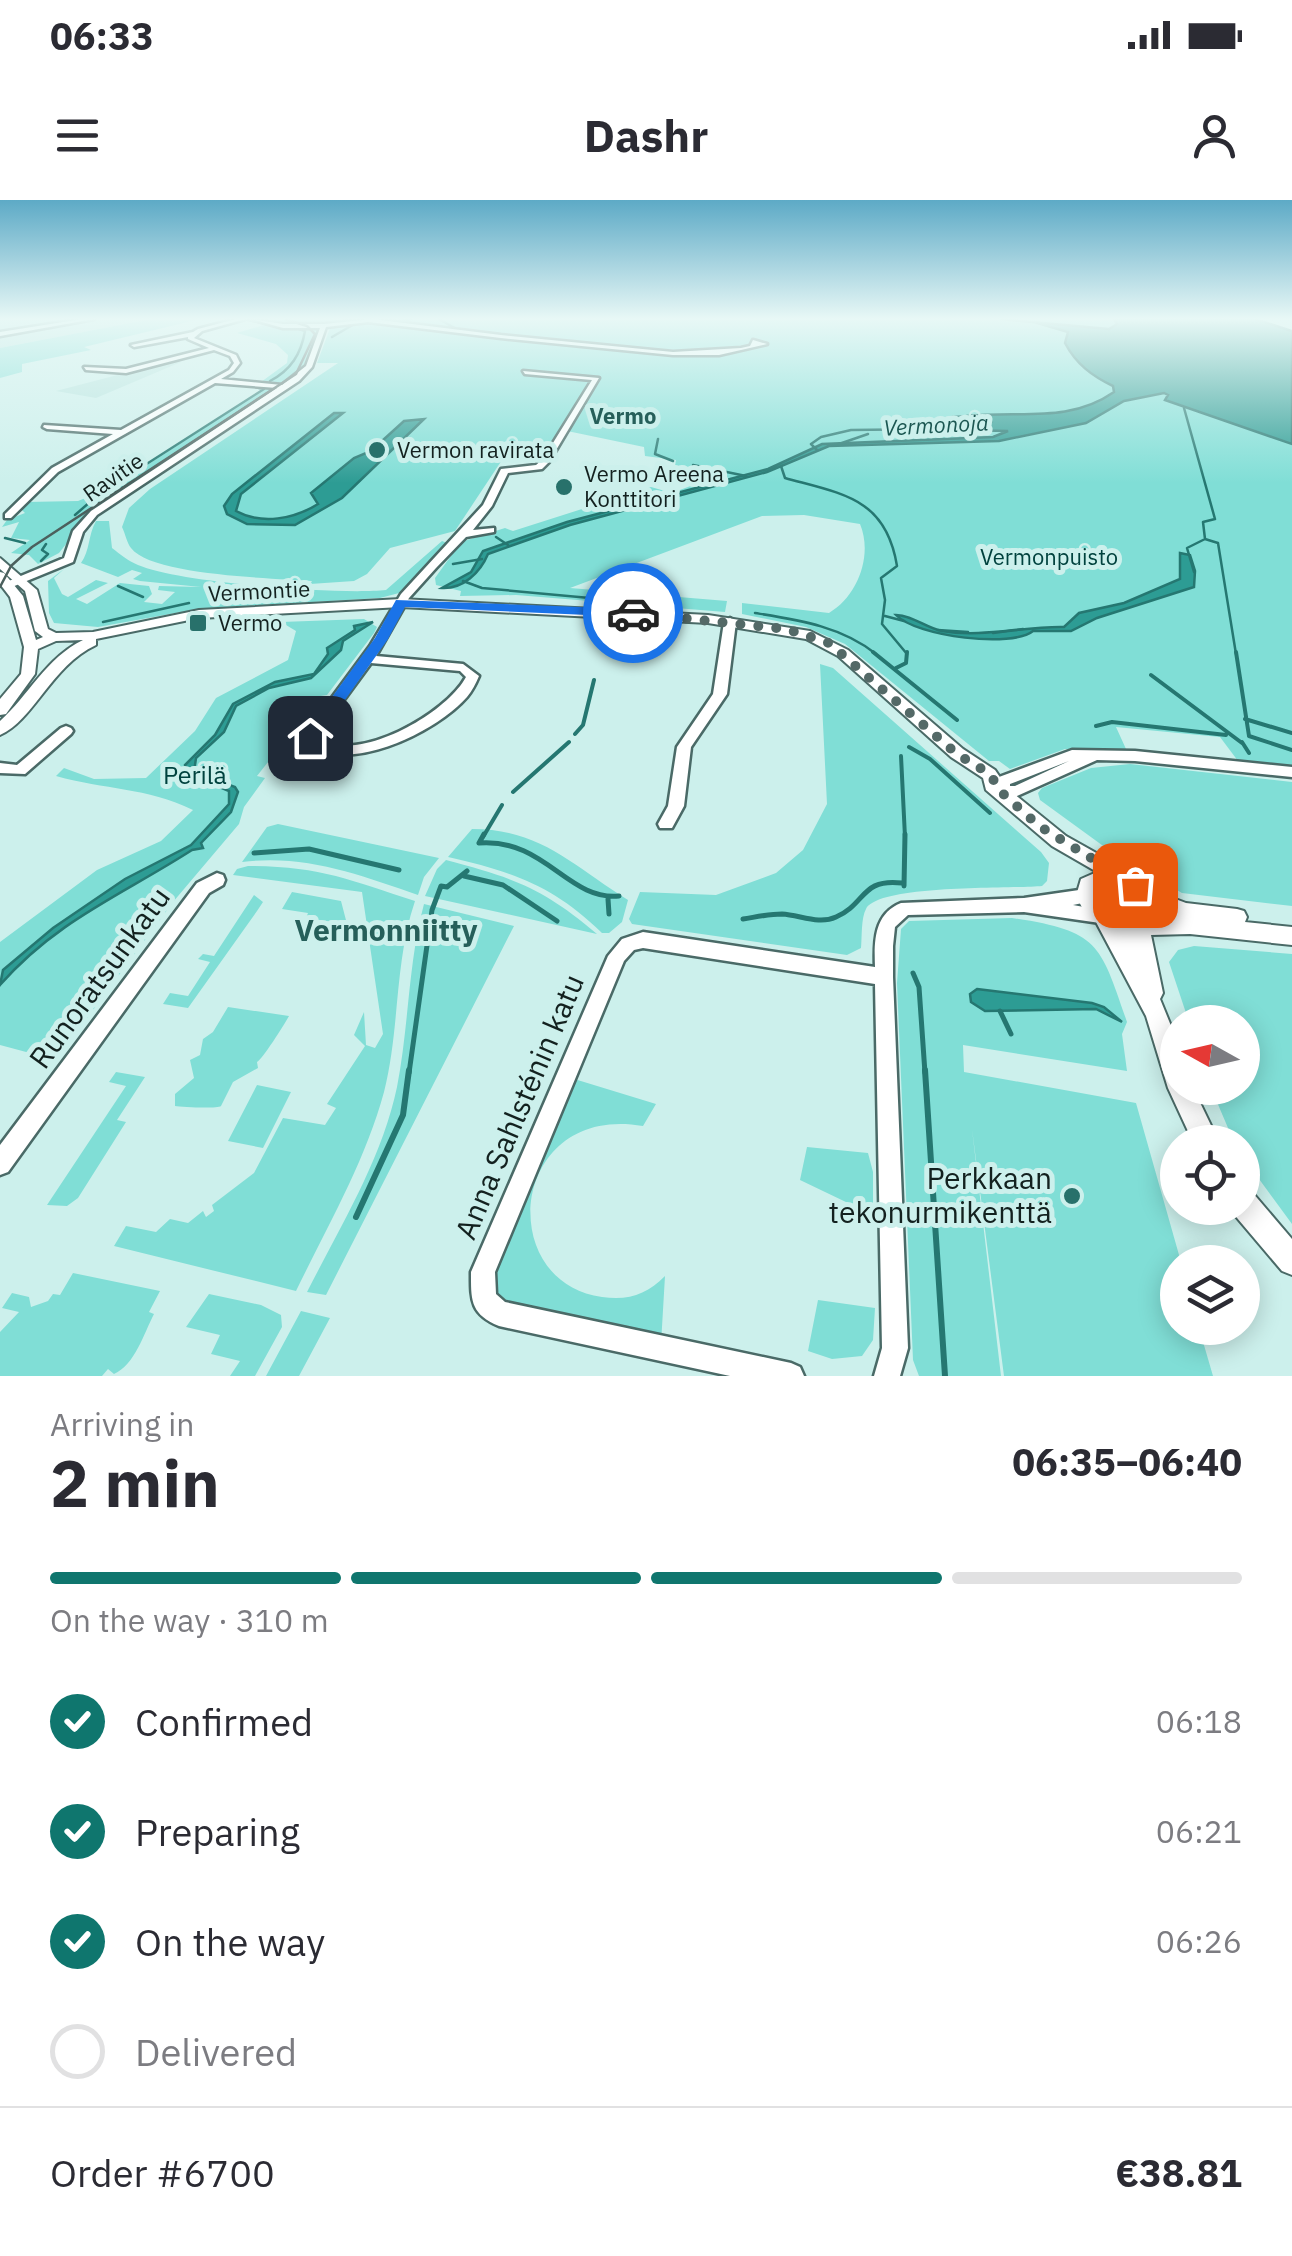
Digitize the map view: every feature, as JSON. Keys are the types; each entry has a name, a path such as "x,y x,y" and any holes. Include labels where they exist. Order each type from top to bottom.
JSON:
{"main road":[{"path":"0,562 11,579 30,654 22,685 0,710"},
{"path":"11,579 31,590 42,630 68,649"},
{"name":"Vermontie","path":"68,649 119,634 199,619 454,606 598,612 810,635 829,643 850,660 957,754 972,773 1059,840 1126,880"},
{"path":"30,654 54,637"},
{"path":"30,654 45,663 68,649"},
{"path":"0,730 36,695 68,649"},
{"name":"Vermontie","path":"1059,840 1090,888"},
{"path":"1160,1025 1090,888 1107,877 1126,880 1150,898 1185,911 1292,924"},
{"path":"1150,898 1157,913 1146,927 1156,1013"},
{"path":"1102,918 1122,928 1220,926 1292,936"},
{"path":"1260,1223 1292,1261"}],"street":[{"path":"8,516 45,477 223,374"},
{"name":"Ravitie","path":"11,579 69,560 82,526 94,512 303,374"},
{"path":"367,659 457,667 472,673 473,680 450,708 408,734 356,748 316,747 310,740 314,730 439,559 472,527 500,489 525,469 540,467 596,378 547,374"},
{"path":"214,381 285,387"},
{"path":"47,426 121,432"},
{"path":"459,536 491,530"},
{"path":"666,824 676,806 684,747 720,694 730,625"},
{"path":"0,768 20,770 66,731"},
{"path":"1000,791 1016,792 1095,756 1292,772"},
{"name":"Runoratsunkatu","path":"0,1164 202,888 216,880"},
{"path":"1024,906 1090,888"},
{"path":"887,1376 895,1348 884,977 886,923 896,911 944,905 1024,906 1102,918"},
{"name":"Anna Sahlsténin katu","path":"791,1376 499,1313 484,1300 483,1272 617,956 628,944 644,940 884,977"}],"shaded area":[{"path":"122,374 153,374 96,398 56,391"},
{"path":"1091,374 1292,374 1292,444 1165,400 1168,395 1164,393 1124,401 1086,423 999,441 829,446 767,472 570,525 488,554 470,578 457,586 442,588 471,572 483,551 567,522 768,469 822,444 993,437 1008,431 961,430 989,422 966,416 1061,412 1097,402 1114,392 1113,386"},
{"path":"334,413 343,413 241,494 236,511 267,519 309,509 318,504 311,493 354,458 371,451 404,421 424,419 342,498 295,525 247,524 227,514 224,506 232,494"},
{"path":"1180,553 1190,555 1194,587 1097,618 1071,631 1033,631 1006,639 965,638 923,629 896,615 957,633 1064,627 1079,613 1124,603 1180,579"},
{"path":"373,622 343,641 341,650 311,678 269,688 236,706 224,732 196,758 194,772 235,787 238,792 231,812 201,843 203,848 192,850 67,926 0,985 3,970 53,928 125,879 191,845 229,804 229,791 186,773 185,765 215,735 233,704 275,682 314,674 328,654 327,648 355,630 354,626"},
{"path":"977,989 1092,1003 1104,1007 1122,1022 1096,1009 985,1011 971,1002 970,994"}],"green space":[{"path":"272,374 298,374 285,384 261,382"},
{"name":"Vermonpuisto","path":"322,374 1153,374 1160,389 1292,433 1292,765 1238,761 1220,737 1116,727 1126,749 1065,749 1010,769 999,761 989,761 845,644 806,627 742,614 742,603 829,613 839,606 855,586 864,561 860,524 804,515 762,516 570,588 727,601 725,612 516,595 460,596 461,591 436,585 435,578 461,542 505,528 513,531 651,487 672,493 701,482 696,470 675,466 676,460 645,456 644,447 561,431 541,462 502,460 455,531 390,548 367,574 354,581 310,584 312,581 216,574 163,565 143,557 131,548 122,527 129,508 150,489"},
{"path":"268,387 276,389 92,511 59,553 38,564 29,555 11,553 30,540 11,538 19,522 2,527 7,520 25,513 20,508 26,502 78,501 113,487"},
{"path":"96,521 109,521 112,548 138,565 188,577 298,589 386,590 442,541 447,543 403,592 380,598 198,609 98,627 54,623 49,613 48,581 64,569 54,578 62,594 68,597 96,580 108,583 76,599 87,604 120,583 149,586 152,594 144,602 162,604 175,592 158,590 159,586 201,587 140,581 133,579 142,573 132,570 118,577 81,563"},
{"name":"Perilä","path":"364,619 377,627 374,633 327,695 314,697 313,706 319,706 315,712 308,711 305,716 310,717 280,758 272,757 257,776 265,778 244,807 239,824 173,902 56,1060 0,1045 0,942 97,870 161,841 193,810 159,797 56,776 64,768 94,779 146,778 195,731 216,698 288,660 296,631 281,622"},
{"path":"820,664 833,668 1041,852 1049,863 1047,881 1042,886 947,889 876,901 864,913 861,948 847,955 632,924 629,919 640,892 716,895 776,873 803,850 827,804"},
{"path":"1130,764 1292,782 1292,906 1182,893 1106,848 1040,800 1038,793 1042,788 1091,768"},
{"path":"278,824 439,858 424,877 418,895 311,864 242,862 267,827"},
{"path":"472,829 518,835 555,852 628,900 622,922 609,933 602,933 566,903 531,883 448,857"},
{"path":"446,860 527,886 597,934 425,896 437,869"},
{"path":"248,866 315,872 415,901 404,948 384,1092 356,1169 296,1291 114,1246 126,1226 156,1232 170,1219 188,1223 203,1211 206,1217 214,1211 212,1205 254,1173 283,1118 325,1125 336,1108 327,1104 365,1046 354,1035 364,1012 366,1045 375,1048 383,1034 362,892 233,875 237,869"},
{"path":"292,892 341,901 347,924 306,918 308,913 282,909"},
{"path":"254,895 263,902 188,1008 163,1004 170,993 188,996 210,962 198,959 203,954 214,956"},
{"path":"424,904 514,926 326,1295 307,1292 359,1192 390,1114"},
{"path":"1012,918 1041,923 1080,936 1102,958 1127,1022 1122,1034 1127,1071 963,1045 964,1072 1136,1103 1160,1188 1160,1225 1171,1225 1176,1245 1160,1245 1160,1345 1204,1345 1213,1376 1004,1376 972,1129 1001,1376 919,1376 913,1360 897,983 901,929 909,921"},
{"path":"1194,946 1292,954 1292,1224 1260,1180 1260,1125 1227,1125 1218,1105 1260,1105 1260,1005 1183,1005 1169,962 1178,950"},
{"path":"228,1007 289,1016 257,1062 258,1068 233,1082 221,1106 175,1106 175,1094 194,1078 190,1060 200,1055 203,1039 213,1032"},
{"path":"116,1072 145,1077 117,1120 126,1122 78,1198 67,1206 47,1205 126,1086 109,1082"},
{"path":"571,1078 656,1104 643,1126 599,1126 565,1141 543,1166 532,1197 532,1230 544,1261 567,1284 602,1297 637,1295 665,1276 661,1344 495,1306 493,1264"},
{"path":"257,1085 291,1092 263,1148 228,1141"},
{"path":"807,1147 868,1153 873,1172 873,1215 800,1180"},
{"path":"73,1273 160,1291 149,1312 154,1314 133,1356 121,1370 114,1374 108,1369 102,1376 0,1376 0,1332 19,1312 2,1308 12,1293 29,1297 31,1307 48,1301 53,1294 60,1295"},
{"path":"209,1294 261,1305 281,1315 282,1327 255,1376 230,1376 240,1361 211,1354 220,1335 186,1327"},
{"path":"818,1300 875,1308 873,1340 862,1356 832,1359 808,1351"},
{"path":"301,1311 330,1318 299,1376 266,1376"}],"waterway":[{"path":"270,381 281,374"},
{"path":"75,515 98,495 264,389 259,388 262,386"},
{"path":"1184,408 1215,519 1203,522 1205,539"},
{"path":"933,427 952,417 971,416"},
{"name":"Vermonoja","path":"817,450 811,444 821,437 851,430 933,429 988,420"},
{"name":"Vermonoja","path":"937,431 963,430"},
{"name":"Vermonoja","path":"839,444 868,434"},
{"path":"658,439 655,454 673,461"},
{"path":"693,465 746,476"},
{"path":"781,466 785,478 859,502 883,526 897,566 881,578 885,600 882,624 907,654"},
{"path":"496,537 508,545"},
{"path":"5,538 25,543"},
{"path":"1194,572 1187,548 1205,539"},
{"path":"1205,539 1218,543 1236,654"},
{"path":"41,561 48,554 42,550 46,544"},
{"path":"453,564 482,559"},
{"path":"463,581 482,588 677,606"},
{"path":"118,586 143,597"},
{"path":"103,622 189,603"},
{"path":"755,613 834,631 876,654"},
{"path":"885,616 904,621"},
{"path":"993,633 1023,629"},
{"path":"938,630 968,632"},
{"path":"873,652 957,720"},
{"path":"1236,652 1246,719"},
{"path":"896,668 906,663 907,654"},
{"path":"1151,675 1242,743"},
{"path":"575,734 583,725 594,680"},
{"path":"1246,719 1292,733"},
{"path":"1246,719 1249,736 1292,750"},
{"path":"1096,726 1112,722 1226,735"},
{"path":"513,792 569,742"},
{"path":"1242,742 1249,753"},
{"path":"909,747 930,759 990,813"},
{"path":"901,756 905,836"},
{"path":"483,837 502,805"},
{"path":"484,834 479,843 522,850 585,889 619,896"},
{"path":"904,886 905,836"},
{"path":"254,853 309,849 399,870"},
{"path":"409,1073 432,910 441,886 447,887 467,871"},
{"path":"464,876 503,885 557,921"},
{"path":"743,919 782,914 830,919 846,912 871,888 889,882 902,883"},
{"path":"608,899 609,914"},
{"path":"913,973 919,987 925,1073"},
{"path":"1000,1011 1011,1034"},
{"path":"356,1217 403,1115 409,1070"},
{"path":"925,1070 945,1376"}],"tram line":[{"path":"0,587 11,566 32,547 296,374"}],"way so far":[{"path":"633,613 786,629 829,643 957,754 990,774 1000,791 1039,826 1135,885"}],"place":[{"name":"Vermon ravirata","path":"377,450"},
{"name":"Vermo Areena Konttitori","path":"564,487"},
{"name":"Vermo","path":"198,623"},
{"name":"Perkkaan tekonurmikenttä","path":"1072,1196"}],"district":[{"name":"Vermo","path":"623,416"},
{"name":"Vermonniitty","path":"386,931"}],"route":[{"path":"310,738 382,639 400,603 633,613"}]}
